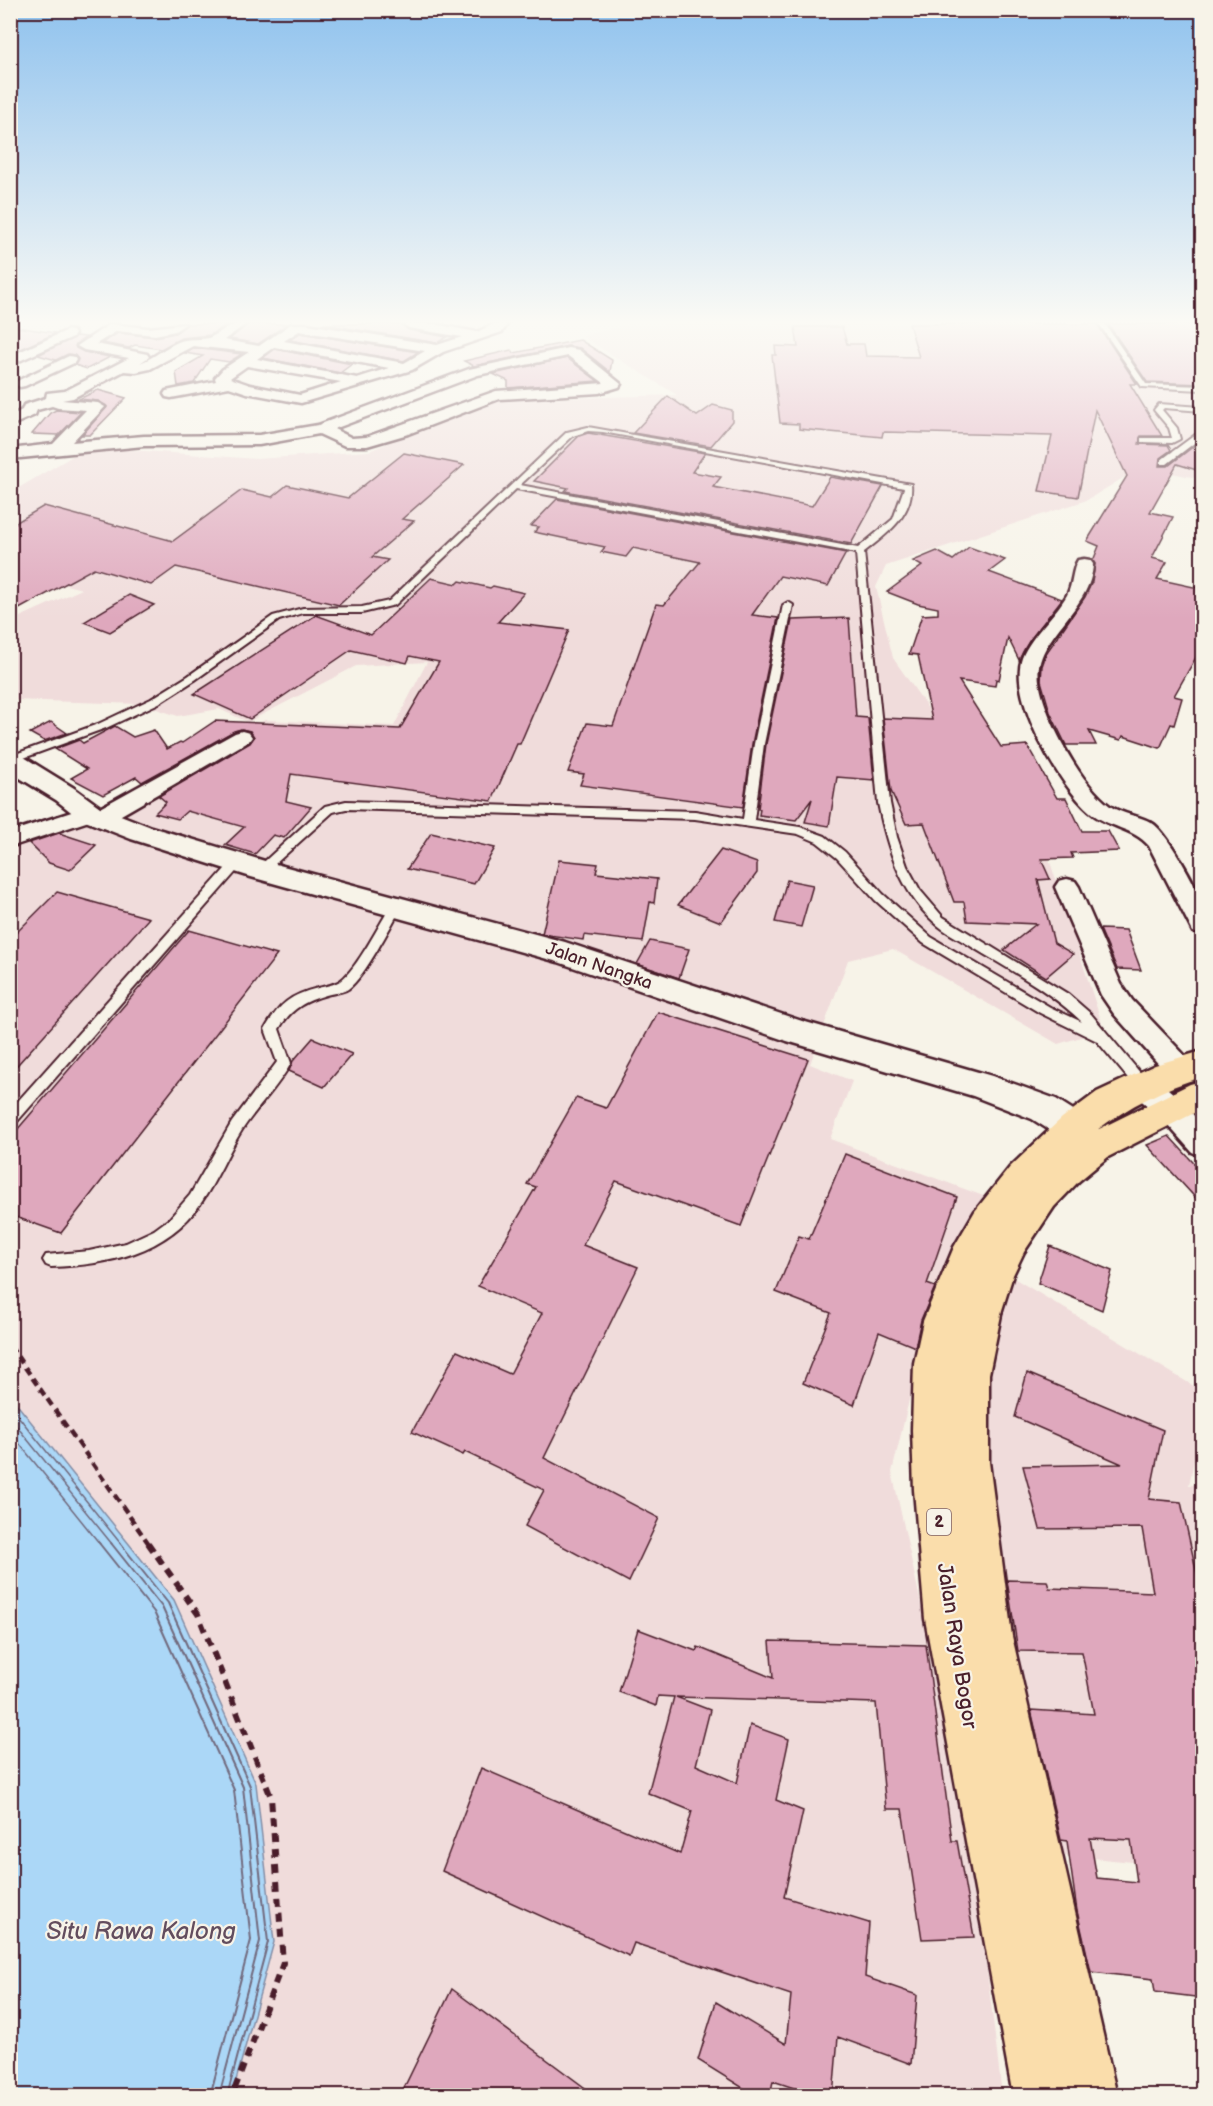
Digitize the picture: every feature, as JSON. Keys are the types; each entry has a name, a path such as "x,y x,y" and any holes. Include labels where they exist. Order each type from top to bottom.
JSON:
{"highway":[{"name":"Jalan Raya Bogor","path":"1042,2096 948,1619 936,1490 952,1369 982,1310 994,1275 1010,1242 1041,1196 1066,1170 1108,1102 1180,1084"},
{"name":"Jalan Raya Bogor","path":"952,1369 968,1461 989,1636 1088,2096"}],"street":[{"path":"24,422 16,438 58,448 144,441 248,441 321,429 339,422"},
{"path":"58,448 83,422"},
{"path":"321,429 345,440 361,443 423,422"},
{"path":"1084,564 1084,578 1041,641 1030,666 1029,682 1039,716 1071,773 1091,802 1111,816 1140,824 1159,842 1203,926"},
{"path":"10,840 95,815 242,737"},
{"name":"Jalan Nangka","path":"11,760 95,815 141,833 396,908 565,953 798,1032 980,1085 1044,1110 1085,1137"},
{"path":"1067,887 1110,988 1180,1084 1203,1144"}],"lane":[{"path":"1144,440 1172,441 1176,439 1173,428 1168,422"},
{"path":"11,760 76,738 154,702 193,678 277,618 297,611 377,610 392,603 570,434 588,429 603,430 908,486 900,516 893,527 860,551 516,487"},
{"path":"1164,462 1203,434"},
{"path":"860,551 884,802 891,841 900,867 927,908 939,920 1063,997 1086,1018 1100,1037"},
{"path":"748,822 757,754 788,605"},
{"path":"10,1120 249,866 329,809 345,805 695,815 800,831 821,839 841,855 879,897 927,940 1045,1010 1100,1037 1180,1084"},
{"path":"51,1260 79,1260 111,1255 153,1240 188,1210 238,1124 284,1063 272,1029 282,1012 308,995 343,986 354,975 396,908"}],"path":[{"path":"10,1346 198,1614 271,1797 283,1963 232,2096"}],"shaded area":[{"path":"438,422 1202,422 1202,479 1141,467 1087,500 886,566 876,587 893,658 964,760 1043,840 1104,1030 1058,1044 893,949 848,960 810,1064 852,1081 830,1139 986,1197 962,1247 1202,1391 1202,1422 1189,1485 1202,1485 1202,1869 1043,1853 975,1417 910,1396 892,1472 930,1645 987,1970 1002,2095 232,2095 274,1942 174,1600 11,1397 11,844 51,831 226,744 265,720 394,726 427,662 356,666 248,722 219,709 178,716 141,704 11,700 11,621 82,589 11,571 10,493 88,447 257,459 369,451"}],"water":[{"name":"Situ Rawa Kalong","path":"11,1397 174,1600 256,1784 274,1942 232,2095 11,2095"}],"building":[{"path":"42,422 71,422 59,435 32,434"},
{"path":"93,422 102,422 90,435 82,435"},
{"path":"643,422 731,422 711,446 633,433"},
{"path":"1093,422 1078,497 1039,491 1052,436 883,432 882,437 799,429 799,424 780,423"},
{"path":"1101,422 1154,422 1162,436 1141,436 1139,444 1168,445 1171,450 1160,458 1159,466 1168,466 1203,439 1203,472 1177,464 1150,512 1173,517 1152,558 1167,562 1157,579 1203,589 1203,645 1174,696 1182,698 1174,725 1171,724 1160,748 1123,736 1121,740 1089,731 1096,745 1066,745 1050,712 1041,681 1042,666 1047,652 1085,597 1092,582 1095,564 1093,561 1099,546 1087,541 1127,476"},
{"path":"588,433 705,453 692,472 721,477 713,487 812,506 830,477 883,486 851,544 565,491 568,488 534,481 579,436"},
{"path":"404,453 464,465 402,519 414,521 372,557 388,560 339,605 176,567 151,585 94,568 10,614 10,526 44,506 173,541 242,490 272,497 287,485 348,498"},
{"path":"557,499 846,553 828,586 780,576 752,615 778,618 752,744 743,807 580,785 584,774 568,772 587,723 613,726 656,604 664,605 700,562 633,548 626,557 601,552 605,547 534,532 539,527 531,526"},
{"path":"969,547 1005,560 989,572 1062,599 1030,640 1019,660 1008,638 999,680 996,679 995,686 959,681 1001,747 1027,745 1057,798 1066,798 1082,831 1108,831 1119,851 1071,853 1073,858 1041,859 1050,879 1038,880 1054,943 1073,954 1046,977 1004,950 1036,924 967,921 964,902 954,902 924,823 906,824 891,791 883,718 932,720 918,655 909,654 922,615 938,614 938,608 918,604 887,592 922,566 913,561 937,551 953,560"},
{"path":"431,578 457,584 460,581 490,588 493,586 524,593 498,622 569,630 520,744 517,744 492,801 291,774 286,801 311,807 284,838 273,835 255,854 225,845 244,827 187,811 178,819 155,813 166,802 159,796 250,743 254,737 250,731 241,729 234,731 142,782 136,777 103,795 71,778 87,769 55,749 79,740 83,743 115,726 133,737 154,730 167,749 182,743 215,721 400,729 439,662 410,656 407,663 351,650 250,719 194,694 316,615 371,635"},
{"path":"129,595 154,605 110,632 84,622"},
{"path":"849,618 856,717 868,718 874,780 837,777 829,826 805,822 812,799 796,820 759,815 766,744 792,620"},
{"path":"51,722 67,733 44,741 30,733"},
{"path":"59,833 96,845 70,870 49,863 29,843"},
{"path":"431,833 495,848 474,884 407,869"},
{"path":"721,850 757,863 757,873 721,922 678,905"},
{"path":"559,860 598,864 596,873 657,879 654,903 650,902 643,942 584,935 583,940 542,934"},
{"path":"787,880 813,885 801,927 775,922"},
{"path":"57,892 149,918 10,1073 10,939"},
{"path":"1100,929 1126,930 1141,970 1117,969"},
{"path":"189,930 277,955 61,1233 10,1215 10,1138"},
{"path":"650,941 689,949 679,978 637,964"},
{"path":"658,1012 808,1059 741,1226 616,1181 583,1245 638,1267 544,1458 659,1518 629,1582 525,1526 544,1490 465,1452 463,1455 412,1432 457,1351 510,1374 542,1313 478,1286 536,1187 527,1184 576,1098 606,1108"},
{"path":"313,1038 352,1054 324,1087 289,1071 293,1061"},
{"path":"1169,1136 1203,1173 1203,1206 1147,1145"},
{"path":"845,1154 957,1197 927,1284 935,1287 921,1320 915,1347 879,1332 854,1405 803,1383 831,1313 776,1292 799,1236 809,1239"},
{"path":"1050,1246 1112,1271 1102,1310 1038,1283"},
{"path":"1027,1373 1163,1430 1149,1499 1181,1502 1203,1601 1203,1998 1155,1992 1153,1979 1091,1972 1077,1911 1067,1841 1061,1840 1031,1710 1094,1714 1082,1652 1018,1651 1007,1580 1047,1581 1049,1588 1153,1592 1142,1528 1040,1529 1023,1466 1122,1464 1015,1417","holes":["1090,1838 1131,1840 1137,1882 1097,1878"]},
{"path":"638,1629 696,1651 698,1647 773,1678 770,1641 926,1645 952,1841 957,1841 974,1937 922,1939 902,1809 886,1809 876,1703 676,1697 710,1710 696,1765 737,1783 750,1725 789,1739 776,1800 803,1811 784,1897 869,1923 865,1977 917,1995 911,2064 838,2037 833,2096 818,2096 773,2081 770,2096 756,2096 698,2060 716,2002 786,2044 791,1995 634,1943 629,1956 442,1871 481,1768 680,1854 692,1811 648,1793 674,1697 658,1696 656,1706 619,1692"},
{"path":"452,1989 596,2096 400,2096"}]}
